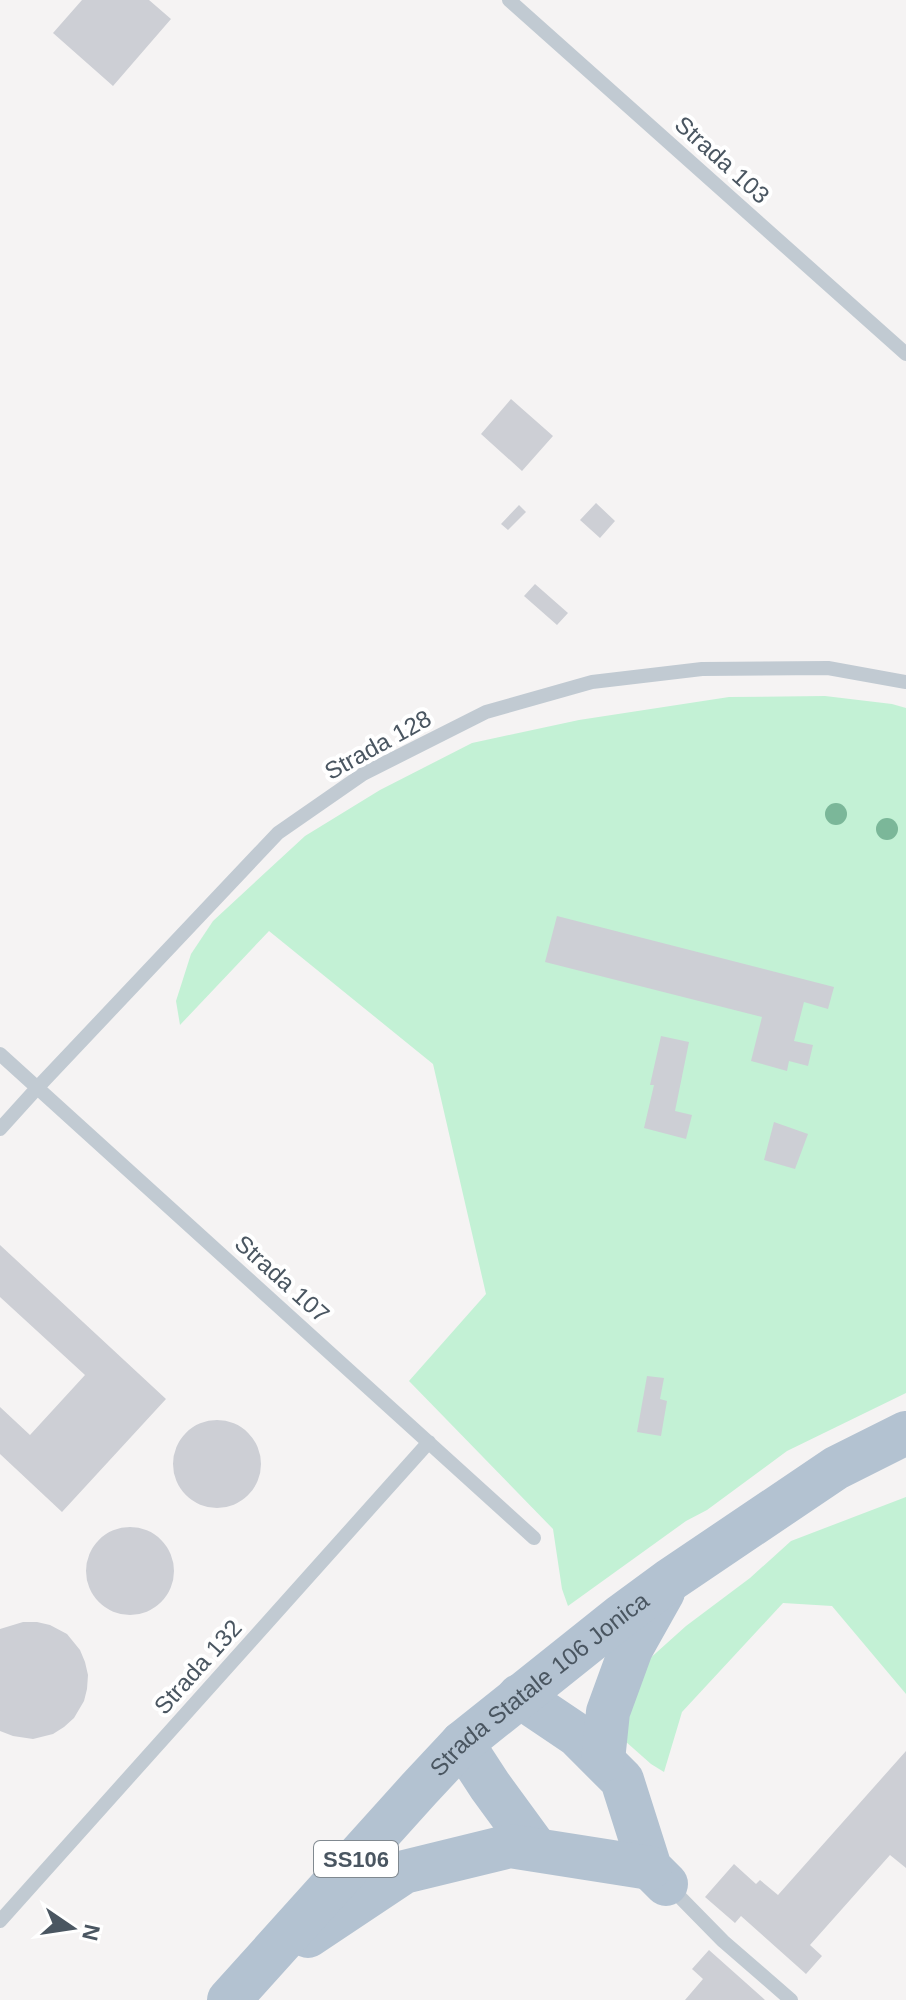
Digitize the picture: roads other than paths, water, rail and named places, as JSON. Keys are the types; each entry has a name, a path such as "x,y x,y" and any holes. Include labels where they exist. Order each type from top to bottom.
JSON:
{"main road":[{"name":"Strada Statale 106 Jonica","path":"239,1988 462,1743 670,1580 836,1468 906,1433"},
{"path":"603,1760 608,1712 631,1649 670,1580"},
{"path":"519,1696 577,1735 622,1780 658,1876"},
{"path":"462,1743 536,1849"},
{"path":"239,1988 404,1872 510,1846 658,1876"}],"lane":[{"name":"Strada 103","path":"509,0 906,354"},
{"name":"Strada 128","path":"0,1129 278,833 363,774 486,712 592,682 702,669 828,668 906,682"},
{"name":"Strada 107","path":"0,1054 534,1538"},
{"name":"Strada 132","path":"0,1921 429,1442"},
{"path":"658,1876 723,1941 791,2000"}]}
